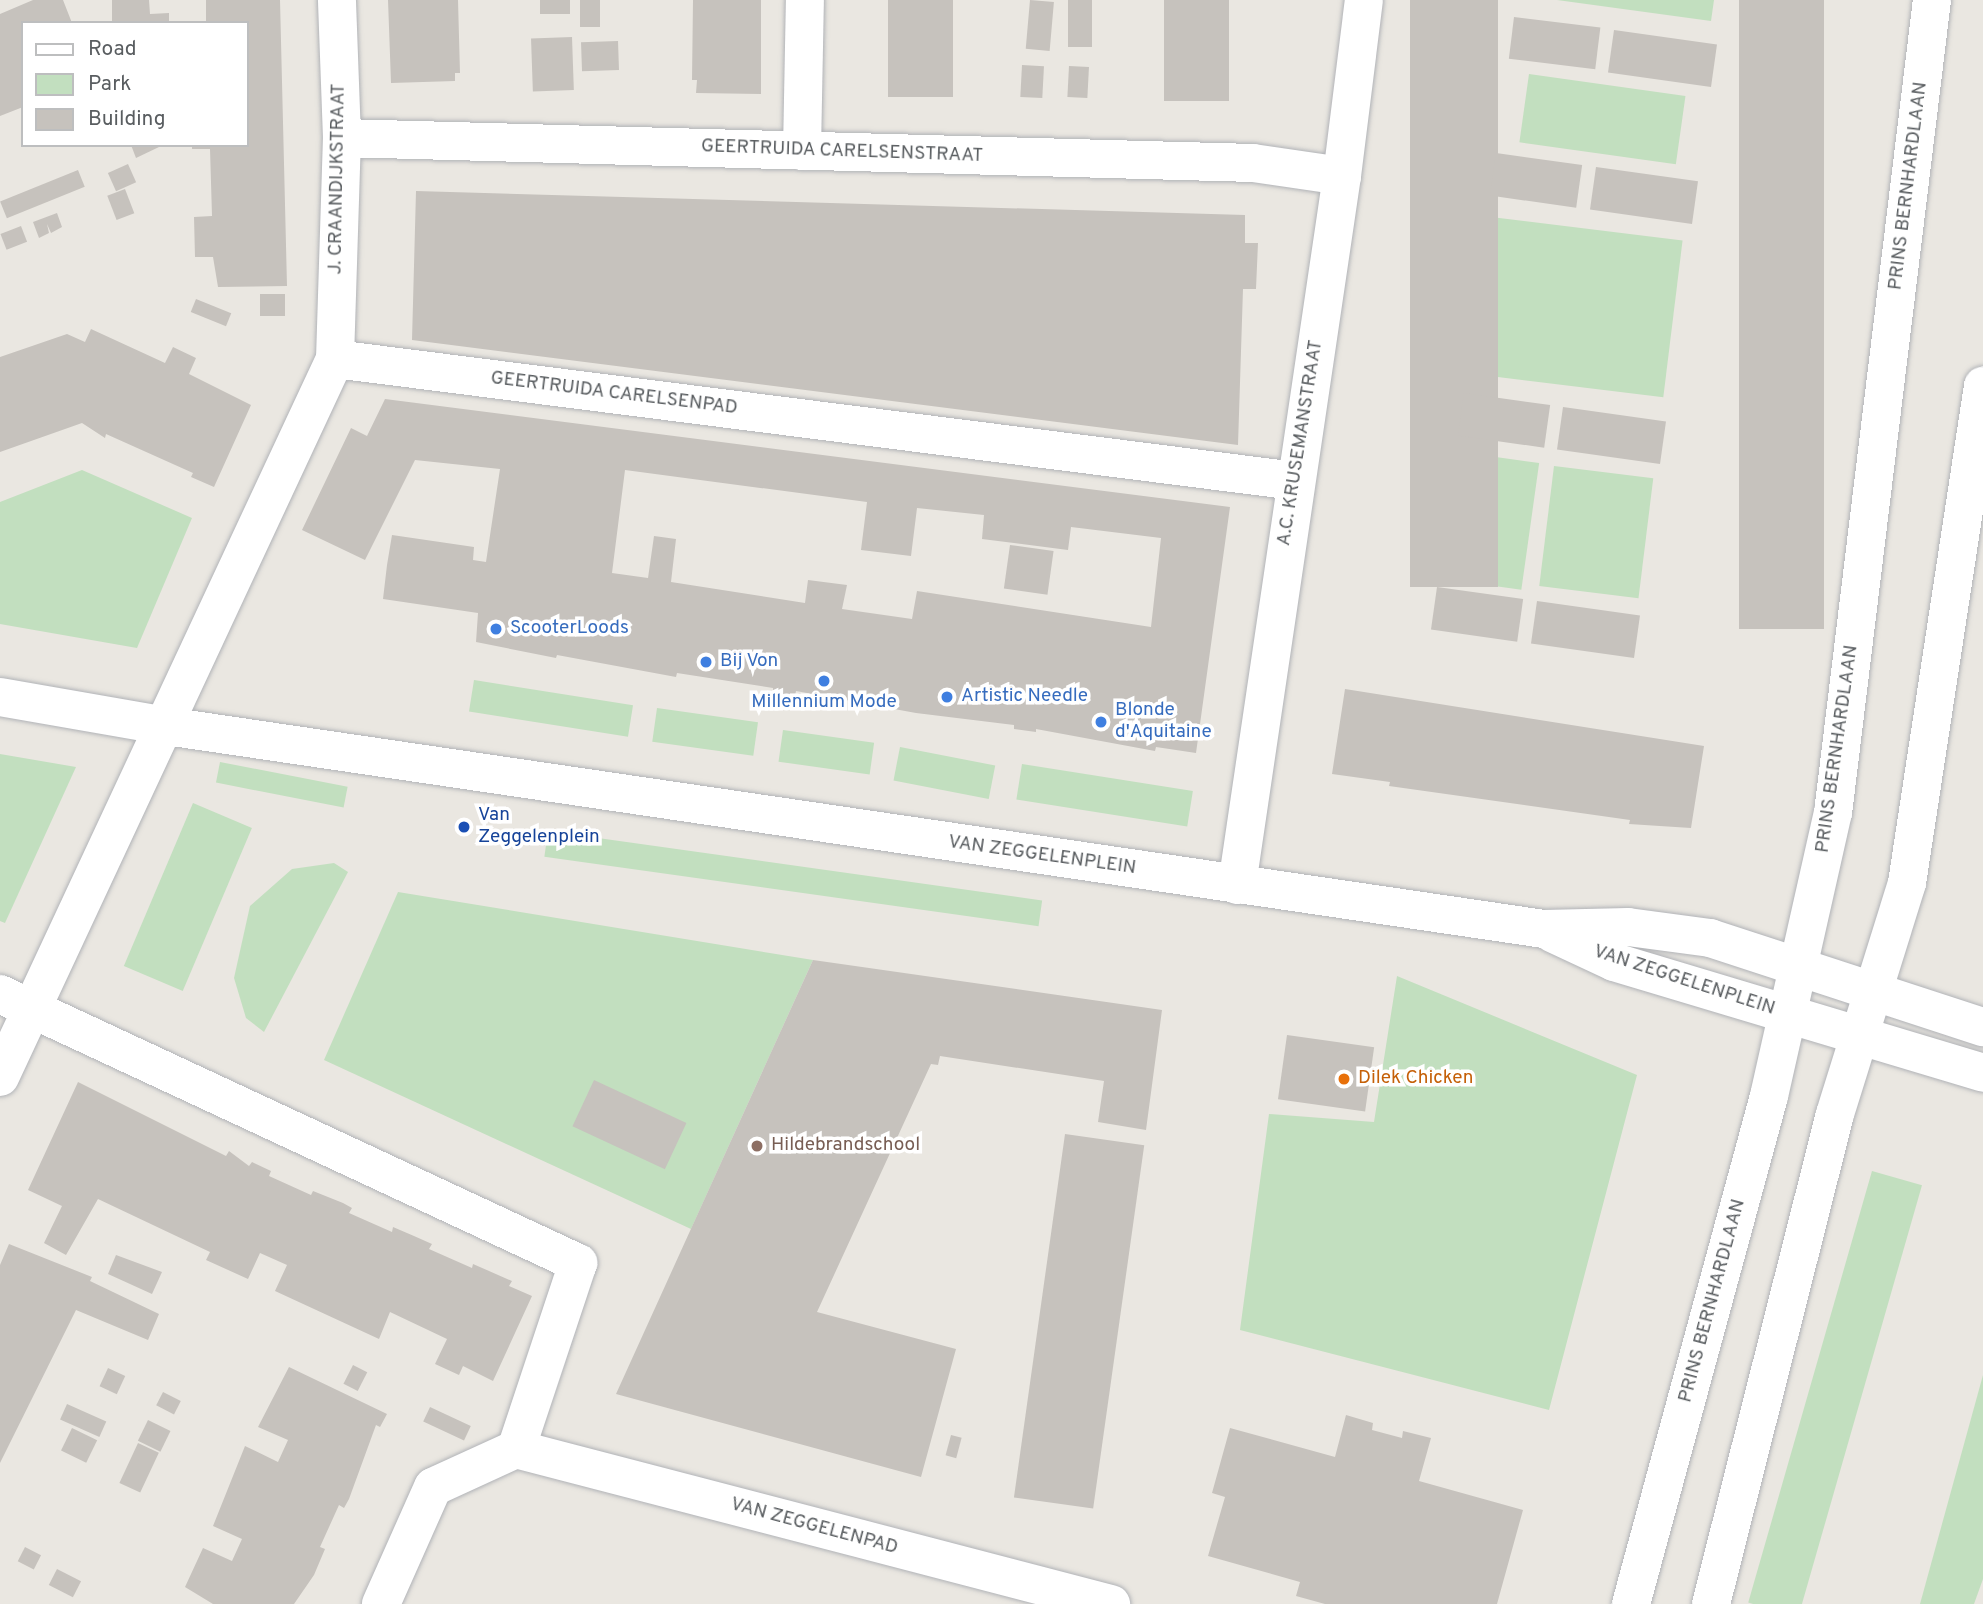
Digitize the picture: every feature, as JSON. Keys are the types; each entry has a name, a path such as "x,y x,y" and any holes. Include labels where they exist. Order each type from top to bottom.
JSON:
{"street":[{"name":"J. CRAANDIJKSTRAAT","path":"335,359 342,138 337,0"},
{"path":"802,151 806,0"},
{"name":"A.C. KRUSEMANSTRAAT","path":"1237,885 1294,481 1342,176 1364,0"},
{"name":"PRINS BERNHARDLAAN","path":"1631,1604 1765,1109 1833,813 1933,0"},
{"name":"GEERTRUIDA CARELSENSTRAAT","path":"342,138 1253,163 1342,176"},
{"path":"0,1077 16,1002 166,726 335,359"},
{"name":"GEERTRUIDA CARELSENPAD","path":"335,359 1294,481"},
{"path":"1711,1604 1835,1114 1907,883 1983,386"},
{"name":"VAN ZEGGELENPLEIN","path":"0,697 166,726 1544,929 1629,928 1710,938 1981,1026"},
{"name":"VAN ZEGGELENPLEIN","path":"1544,929 1614,962 1983,1073"},
{"path":"16,1002 578,1263 516,1449 433,1486 381,1604"},
{"name":"VAN ZEGGELENPAD","path":"516,1449 1111,1604"}],"green space":[{"path":"1557,0 1714,0 1711,21"},
{"path":"1529,74 1685,96 1676,164 1519,142"},
{"path":"1491,217 1683,241 1663,397 1472,374"},
{"path":"1453,451 1539,463 1521,590 1435,578"},
{"path":"1554,466 1653,478 1639,598 1539,586"},
{"path":"82,470 192,518 137,648 0,624 0,502"},
{"path":"474,680 633,705 628,737 469,712"},
{"path":"657,708 758,722 753,756 652,742"},
{"path":"783,730 874,743 870,774 779,762"},
{"path":"900,747 995,766 989,799 894,780"},
{"path":"0,754 76,767 5,923 0,921"},
{"path":"220,762 348,787 344,807 216,783"},
{"path":"1022,764 1193,791 1187,827 1016,800"},
{"path":"193,803 252,828 183,991 124,966"},
{"path":"548,831 1042,900 1039,926 544,857"},
{"path":"334,863 348,872 264,1032 246,1018 234,978 250,906 292,869"},
{"path":"398,892 813,960 691,1229 324,1060"},
{"path":"1397,976 1637,1075 1549,1410 1240,1330 1269,1114 1374,1122"},
{"path":"1872,1171 1922,1185 1802,1604 1748,1603"},
{"path":"1983,1375 1983,1579 1974,1604 1920,1604"}],"building":[{"path":"33,0 63,0 71,21 21,21 21,108 0,116 0,14"},
{"path":"112,0 149,0 150,14 169,13 169,21 112,21"},
{"path":"206,0 280,0 287,286 218,287 213,257 195,257 194,217 212,216 210,149 192,147 248,147 248,21 206,21"},
{"path":"388,0 458,0 460,73 455,73 455,81 391,83"},
{"path":"540,0 570,0 570,14 540,14"},
{"path":"580,0 600,0 600,27 580,27"},
{"path":"693,0 761,0 761,94 696,93 697,80 692,80"},
{"path":"888,0 953,0 953,97 888,97"},
{"path":"1030,0 1054,2 1050,51 1026,49"},
{"path":"1068,0 1092,0 1092,47 1068,47"},
{"path":"1164,0 1229,0 1229,101 1164,101"},
{"path":"1410,0 1498,0 1498,587 1410,587"},
{"path":"1739,0 1824,0 1824,629 1739,629"},
{"path":"1514,17 1600,28 1595,69 1509,59"},
{"path":"1614,30 1717,44 1711,87 1608,73"},
{"path":"572,37 574,90 533,91 531,38"},
{"path":"618,41 619,70 582,71 581,42"},
{"path":"1022,65 1044,66 1042,98 1020,97"},
{"path":"1069,66 1089,67 1087,98 1067,97"},
{"path":"132,147 159,147 136,158"},
{"path":"1496,153 1582,165 1576,208 1490,196"},
{"path":"128,164 136,182 116,191 108,173"},
{"path":"1596,167 1698,181 1692,224 1590,210"},
{"path":"78,170 85,187 7,218 0,201"},
{"path":"125,189 134,213 117,220 107,196"},
{"path":"416,191 1245,215 1245,243 1258,243 1256,289 1243,289 1238,445 412,340"},
{"path":"57,213 62,227 51,233 47,224 49,233 39,238 33,222"},
{"path":"21,226 27,242 7,250 0,234"},
{"path":"260,294 285,294 285,316 260,316"},
{"path":"196,299 231,313 226,326 191,312"},
{"path":"91,329 165,363 173,347 196,358 189,374 251,405 214,487 191,477 193,473 106,434 105,438 82,423 0,452 0,357 67,334 85,342"},
{"path":"1464,393 1550,405 1544,448 1458,436"},
{"path":"385,399 1230,507 1196,753 1156,747 1155,751 1036,729 1036,732 1014,729 1014,725 916,713 796,691 795,696 773,692 773,688 677,673 676,677 476,642 478,613 383,599 387,565 392,535 474,547 473,560 486,562 500,469 415,460 365,560 302,530 351,428 367,436","holes":["625,470 867,502 861,550 911,556 917,508 984,515 982,539 1068,550 1071,527 1161,538 1151,627 917,591 912,619 842,609 847,585 808,580 805,603 671,582 676,539 654,536 648,578 612,573"]},
{"path":"1563,407 1666,421 1660,464 1557,450"},
{"path":"1010,545 1054,551 1047,595 1004,589"},
{"path":"1437,587 1523,599 1517,642 1431,630"},
{"path":"1537,601 1640,615 1634,658 1531,644"},
{"path":"1345,689 1704,746 1691,828 1629,824 1630,820 1389,786 1390,782 1332,774"},
{"path":"813,960 1162,1010 1146,1130 1098,1122 1104,1081 940,1056 938,1065 931,1064 817,1312 956,1349 921,1477 616,1394"},
{"path":"1287,1035 1374,1047 1365,1112 1278,1099"},
{"path":"594,1080 686,1123 665,1169 572,1126"},
{"path":"78,1082 226,1156 229,1151 249,1166 252,1162 271,1171 269,1176 311,1195 313,1191 343,1203 352,1208 349,1213 392,1232 393,1227 432,1244 429,1249 472,1268 473,1264 512,1281 509,1286 532,1296 493,1381 463,1366 459,1375 435,1364 447,1339 390,1312 379,1339 275,1291 287,1265 260,1253 248,1279 206,1260 210,1252 98,1199 66,1255 44,1243 62,1206 28,1190"},
{"path":"1065,1134 1144,1145 1093,1509 1014,1497"},
{"path":"9,1244 92,1277 90,1281 159,1314 148,1340 76,1310 0,1463 0,1265"},
{"path":"116,1255 162,1272 152,1294 108,1274"},
{"path":"353,1365 367,1372 358,1391 343,1384"},
{"path":"289,1367 387,1414 380,1427 376,1425 349,1499 344,1508 339,1505 320,1547 325,1549 314,1575 294,1604 213,1604 185,1587 203,1548 232,1561 242,1539 213,1526 245,1446 278,1462 288,1440 258,1427"},
{"path":"108,1368 125,1376 117,1394 100,1386"},
{"path":"163,1392 181,1401 174,1414 156,1405"},
{"path":"67,1404 106,1421 99,1437 60,1420"},
{"path":"430,1407 471,1426 464,1441 423,1422"},
{"path":"1346,1415 1373,1423 1372,1430 1402,1438 1403,1431 1431,1438 1419,1481 1523,1510 1497,1604 1325,1604 1296,1596 1300,1582 1208,1556 1225,1497 1212,1493 1230,1428 1335,1457"},
{"path":"148,1420 170,1431 160,1452 138,1441"},
{"path":"72,1428 97,1440 86,1463 61,1450"},
{"path":"951,1435 962,1438 956,1458 946,1455"},
{"path":"138,1443 159,1453 140,1493 119,1483"},
{"path":"25,1547 41,1555 34,1569 18,1561"},
{"path":"57,1569 81,1581 73,1597 49,1585"}],"place":[{"name":"ScooterLoods","path":"496,629"},
{"name":"Bij Von","path":"706,662"},
{"name":"Millennium Mode","path":"824,681"},
{"name":"Artistic Needle","path":"947,697"},
{"name":"Blonde d'Aquitaine","path":"1101,722"},
{"name":"Van Zeggelenplein","path":"464,827"},
{"name":"Dilek Chicken","path":"1344,1079"},
{"name":"Hildebrandschool","path":"757,1146"}]}
